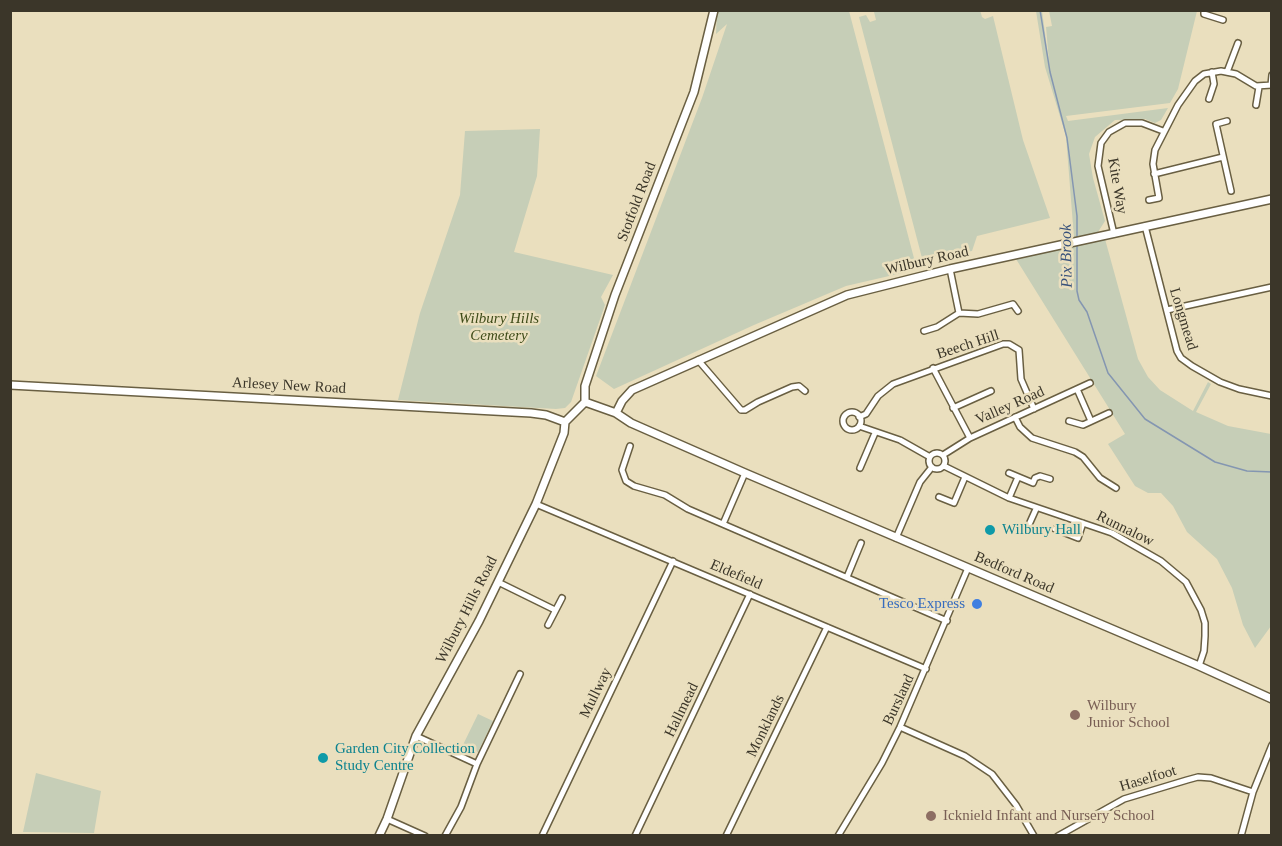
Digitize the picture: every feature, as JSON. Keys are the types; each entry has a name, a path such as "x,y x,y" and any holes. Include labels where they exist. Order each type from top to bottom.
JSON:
{"street":[{"name":"Stotfold Road","path":"585,402 585,386 615,295 694,92 714,10"},
{"path":"1204,10 1204,14 1223,20"},
{"path":"1227,72 1238,43"},
{"path":"1209,99 1214,84 1212,72 1227,72 1259,87 1271,85 1272,75"},
{"name":"Kite Way","path":"1149,200 1159,198 1154,174 1154,154 1163,131 1192,84 1212,72"},
{"path":"1256,105 1259,87"},
{"path":"1227,121 1216,124 1232,190"},
{"name":"Kite Way","path":"1113,234 1098,166 1101,143 1109,132 1125,123 1148,125 1163,131"},
{"path":"1154,174 1223,158"},
{"name":"Wilbury Road","path":"616,413 622,401 632,390 847,295 950,269 1272,199"},
{"name":"Longmead","path":"1145,226 1178,351 1184,361 1229,386 1272,396"},
{"path":"950,269 959,313"},
{"path":"1167,310 1272,287"},
{"path":"924,331 937,327 959,313 978,314 1013,304 1018,311"},
{"name":"Beech Hill","path":"859,417 866,414 874,401 887,388 900,381 1003,344 1009,344 1019,350 1021,379 1034,409"},
{"path":"698,360 741,410 792,387 799,386 805,391"},
{"name":"Beech Hill","path":"933,368 970,438"},
{"name":"Valley Road","path":"943,455 970,438 1090,384"},
{"name":"Arlesey New Road","path":"10,385 531,413 546,415 565,422"},
{"path":"1077,389 1091,421"},
{"path":"953,408 990,391"},
{"name":"Bedford Road","path":"585,402 616,413 631,423 745,473 1272,699"},
{"name":"Wilbury Hills Road","path":"379,836 416,736 498,582 536,504 564,433 565,422 585,402"},
{"path":"850,413 856,414 859,417 859,426 854,430 849,430 843,422 844,417 850,413"},
{"path":"1069,421 1083,425 1109,413"},
{"path":"1015,417 1026,434 1075,452 1100,478 1116,489"},
{"path":"859,426 900,440 930,457"},
{"path":"860,468 875,433"},
{"path":"630,446 622,470 629,484 665,495 688,509 947,621"},
{"path":"936,453 943,455 946,460 944,465 938,469 932,467 929,462 930,457 936,453"},
{"name":"Runnalow","path":"944,465 1009,498 1112,533 1161,561 1186,582 1195,596 1205,623 1204,651 1199,666"},
{"path":"896,538 920,482 932,467"},
{"path":"723,524 745,473"},
{"path":"1009,473 1033,483 1035,478 1040,476 1050,479"},
{"path":"939,497 954,503 965,477"},
{"path":"1009,498 1018,477"},
{"name":"Eldefield","path":"536,504 926,669"},
{"path":"1028,529 1036,508"},
{"path":"1055,530 1078,538 1083,523"},
{"path":"847,577 861,543"},
{"name":"Mullway","path":"542,836 673,561"},
{"name":"Bursland","path":"838,836 882,763 900,727 968,568"},
{"path":"498,582 555,610"},
{"name":"Hallmead","path":"635,836 750,594"},
{"path":"548,625 562,598"},
{"name":"Monklands","path":"726,836 827,627"},
{"path":"445,836 461,807 477,764 520,674"},
{"path":"900,727 965,756 992,774 1016,805 1034,836"},
{"path":"416,736 477,764"},
{"path":"1241,836 1252,792 1272,745"},
{"name":"Haselfoot","path":"1058,836 1124,799 1198,777 1210,778 1252,792"},
{"path":"387,819 425,836"}],"green space":[{"path":"879,10 980,10 985,19 993,16 1023,140 1050,218 977,236 972,251 922,258 859,17 866,15 870,22 876,20 874,12"},
{"path":"717,11 849,11 915,262 915,270 846,286 614,389 596,376 702,98 727,24 716,34"},
{"path":"1036,11 1042,11 1049,62 1046,27 1052,26 1049,11 1197,11 1178,89 1170,103 1066,116 1068,121 1168,108 1161,120 1155,123 1145,119 1115,120 1095,137 1089,154 1105,221 1098,232 1074,238 1066,136 1045,67"},
{"name":"Wilbury Hills Cemetery","path":"540,129 537,176 514,252 613,275 601,297 605,305 571,402 565,408 556,409 398,400 420,313 460,195 465,131"},
{"path":"1105,239 1138,359 1148,377 1160,390 1193,411 1208,382 1211,384 1196,412 1228,426 1271,434 1271,626 1255,648 1243,625 1232,588 1217,559 1187,532 1173,506 1161,493 1148,493 1135,486 1108,444 1125,434 1016,259 1020,256"},
{"path":"478,714 493,721 478,752 468,755 460,751"},
{"path":"36,773 101,791 94,833 23,832"}],"waterway":[{"name":"Pix Brook","path":"1040,10 1050,72 1067,138 1077,216 1077,238"},
{"name":"Pix Brook","path":"1077,243 1079,300 1087,312 1108,373 1145,419 1215,462 1247,471 1272,472"}],"place":[{"name":"Wilbury Hall","path":"990,530"},
{"name":"Tesco Express","path":"977,604"},
{"name":"Wilbury Junior School","path":"1075,715"},
{"name":"Garden City Collection Study Centre","path":"323,758"},
{"name":"Icknield Infant and Nursery School","path":"931,816"}]}
